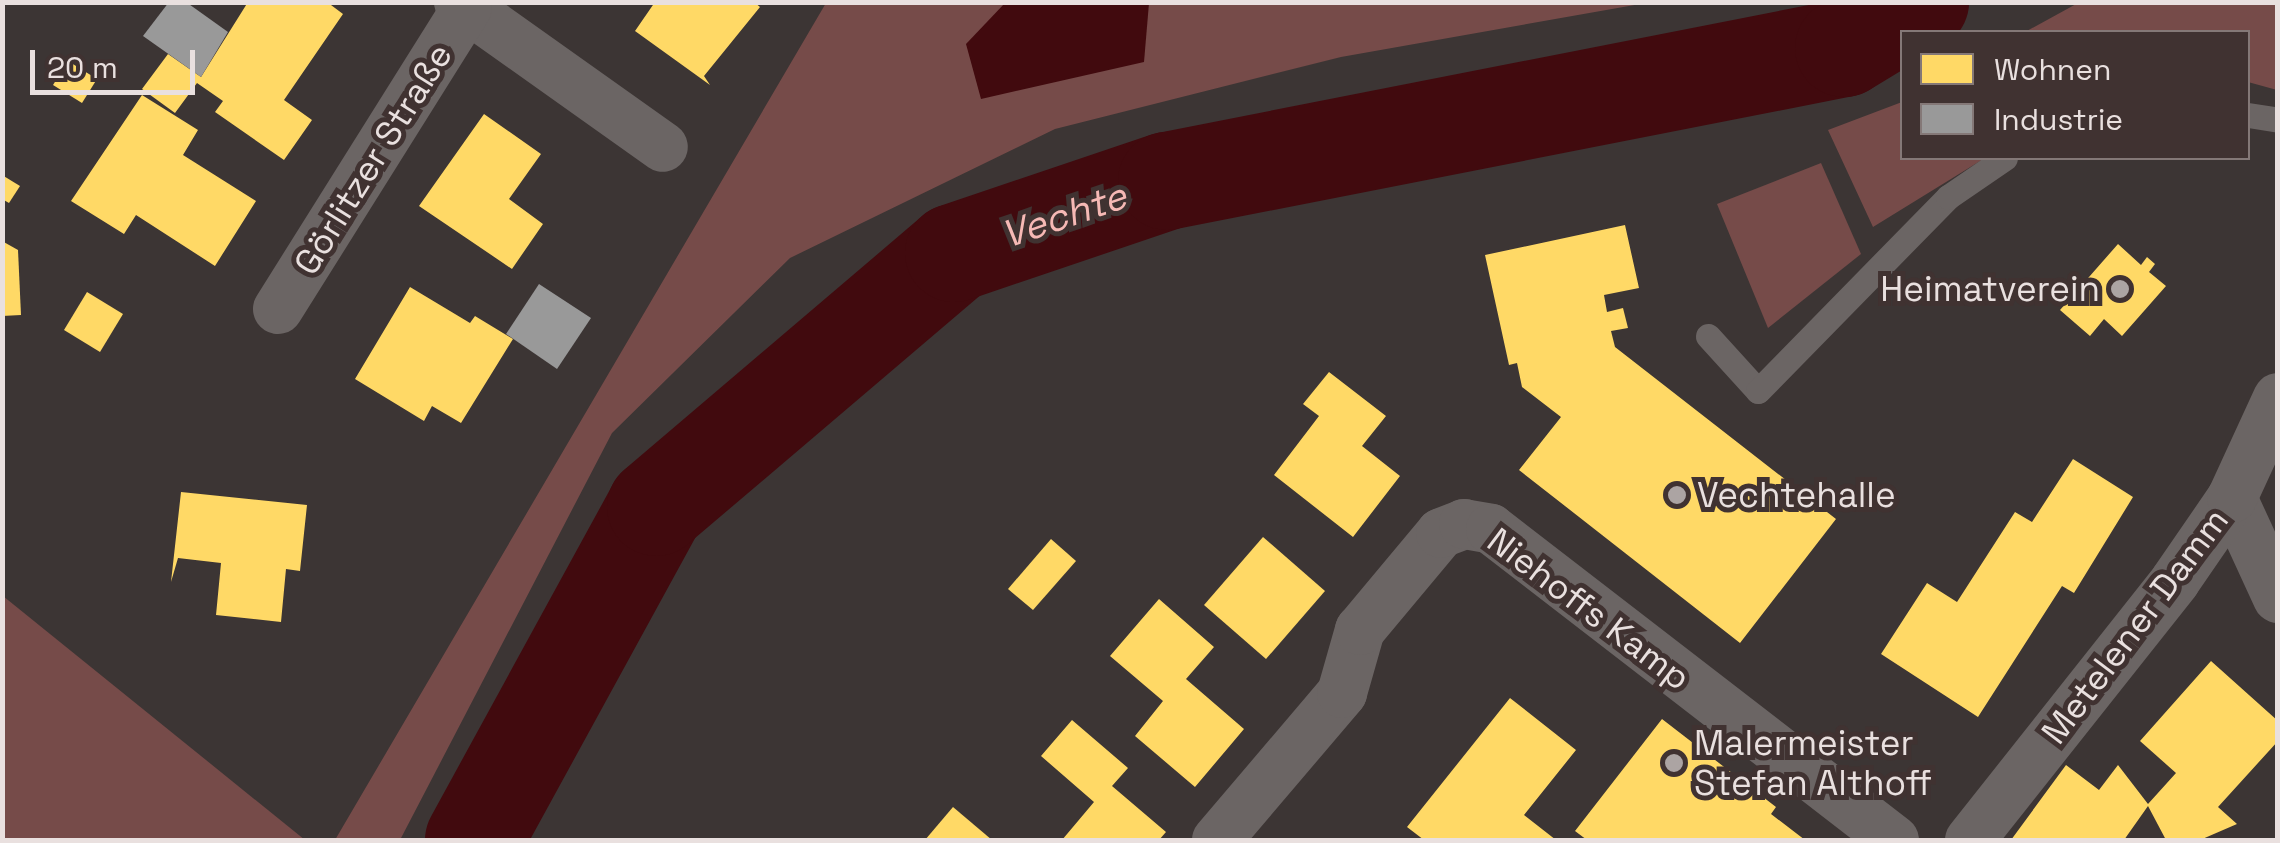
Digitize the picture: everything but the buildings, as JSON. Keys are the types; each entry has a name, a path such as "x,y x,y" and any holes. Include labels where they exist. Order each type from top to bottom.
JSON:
{"street":[{"name":"Görlitzer Straße","path":"278,310 463,5 664,147"},
{"name":"Metelener Damm","path":"1970,840 2175,581 2232,498 2278,398"},
{"path":"2232,498 2278,598"},
{"name":"Niehoffs Kamp","path":"1217,840 1342,693 1360,630 1441,533 1464,524 1490,529 1894,840"}],"lane":[{"path":"2250,115 2278,120"},
{"path":"1708,336 1758,391 1948,197 2002,160"}],"shaded area":[{"path":"826,3 1646,3 1341,57 1055,129 790,258 612,433 400,840 335,840"},
{"path":"1005,3 1149,3 1144,62 981,99 966,44"},
{"path":"2078,3 2277,3 2277,90 2250,83 2250,30 2029,30"},
{"path":"1900,103 1900,160 1982,160 1873,227 1828,130"},
{"path":"1821,163 1861,254 1768,328 1717,204"},
{"path":"3,596 305,840 3,840"}],"waterway":[{"name":"Vechte","path":"474,840 656,507 954,253 1167,181 1844,48 1920,2"}],"place":[{"name":"Heimatverein","path":"2120,289"},
{"name":"Vechtehalle","path":"1677,495"},
{"name":"Malermeister Stefan Althoff","path":"1674,763"}]}
